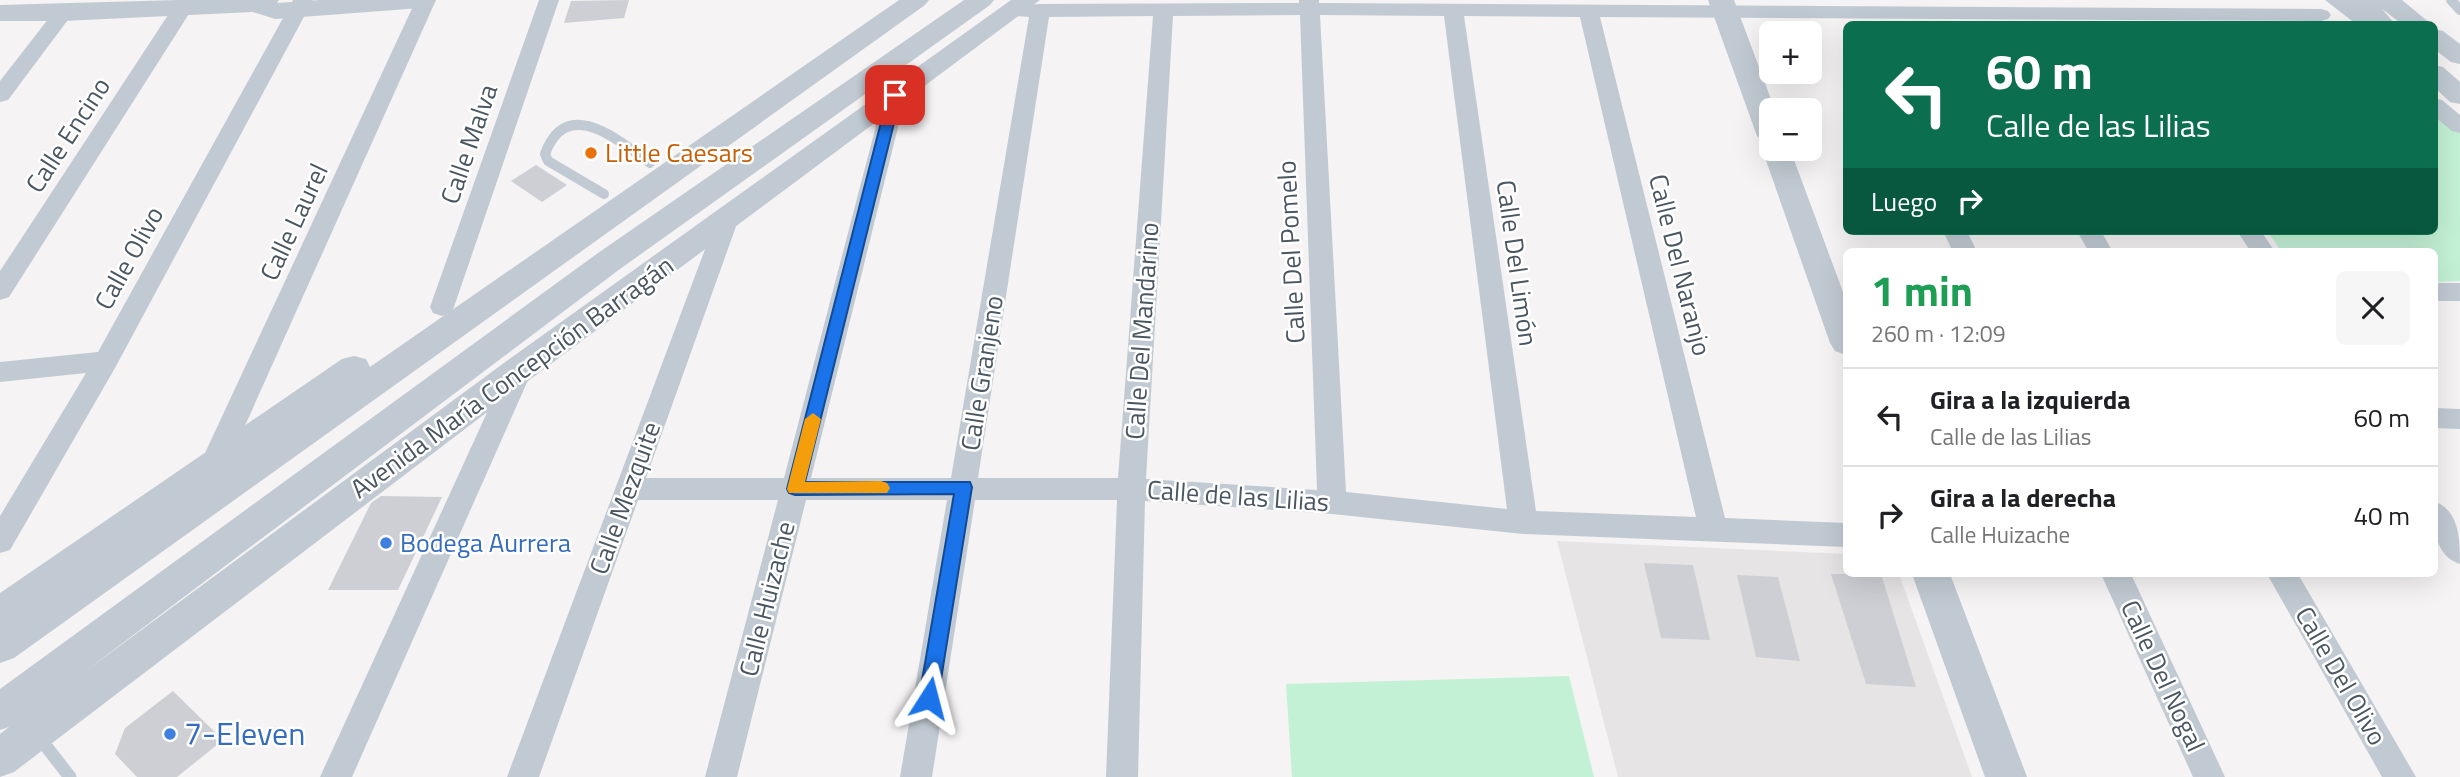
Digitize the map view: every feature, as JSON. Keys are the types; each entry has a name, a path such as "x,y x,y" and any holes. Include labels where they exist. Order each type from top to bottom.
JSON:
{"street":[{"path":"0,13 82,8 182,9 421,0"},
{"name":"Calle Laurel","path":"212,468 426,0"},
{"name":"Calle Malva","path":"442,307 549,0"},
{"path":"0,614 886,0"},
{"path":"0,646 916,0"},
{"name":"Avenida María Concepción Barragán","path":"0,712 598,268 823,107 981,0"},
{"path":"2301,0 2330,13 2358,21"},
{"path":"2358,0 2381,21"},
{"path":"2386,0 2416,21"},
{"path":"2401,0 2418,21"},
{"name":"Calle Olivo","path":"0,541 106,361 280,4"},
{"path":"1026,7 1163,10 1309,5 1453,11 1589,12 1723,6 1854,18 1970,18 2105,13 2330,13"},
{"name":"Calle Del Pomelo","path":"1309,5 1332,502"},
{"path":"1723,6 1759,104"},
{"name":"Avenida María Concepción Barragán","path":"0,758 520,369 895,95 1026,7"},
{"name":"Calle Granjeno","path":"916,777 964,487 1026,7"},
{"path":"0,95 82,8"},
{"name":"Calle Encino","path":"0,291 182,9"},
{"name":"Calle Del Mandarino","path":"1122,777 1131,489 1163,10"},
{"name":"Calle Del Limón","path":"1453,11 1523,522"},
{"name":"Calle Del Naranjo","path":"1589,12 1714,531"},
{"path":"2438,40 2460,56"},
{"path":"2441,75 2460,96"},
{"name":"Calle Huizache","path":"721,777 895,95"},
{"path":"2438,103 2460,104"},
{"path":"2438,107 2460,126"},
{"path":"1780,161 1843,335"},
{"name":"Calle Mezquite","path":"523,777 727,218"},
{"path":"2438,292 2460,292"},
{"path":"0,372 106,361"},
{"path":"336,777 520,369"},
{"path":"2438,418 2460,419"},
{"name":"Calle de las Lilias","path":"628,489 1131,489 1332,502 1523,522 1843,535"},
{"path":"2438,521 2450,546"},
{"path":"1932,577 2006,777"},
{"name":"Calle Del Nogal","path":"2117,577 2209,777"},
{"name":"Calle Del Olivo","path":"2284,577 2400,777"}],"lane":[{"path":"2451,0 2460,10"},
{"path":"604,194 548,161 545,154 548,143 557,134 567,128 590,125 650,163"},
{"path":"34,732 69,777"}],"shaded area":[{"path":"1557,541 1843,554 1843,577 1900,577 1972,777 1618,777"}],"green space":[{"path":"2438,112 2460,129 2460,281 2438,282 2438,248 2279,248 2270,235 2438,235"},
{"path":"1569,676 1594,777 1292,777 1286,684"}],"building":[{"path":"629,0 624,18 564,23 571,1"},
{"path":"536,165 567,185 542,202 511,181"},
{"name":"Bodega Aurrera","path":"381,496 442,497 398,590 328,590 371,503"},
{"path":"1644,563 1693,565 1710,640 1661,638"},
{"path":"1831,574 1843,574 1843,577 1882,577 1916,687 1866,684"},
{"path":"1737,575 1778,577 1800,661 1756,657"},
{"name":"7-Eleven","path":"173,691 223,740 177,777 137,777 115,754 125,728"}],"slow traffic":[{"path":"813,419 795,489 881,488"}],"place":[{"name":"Little Caesars","path":"591,153"},
{"name":"Bodega Aurrera","path":"386,543"},
{"name":"7-Eleven","path":"170,734"}],"route":[{"path":"895,95 795,489 964,487 929,698"}]}
